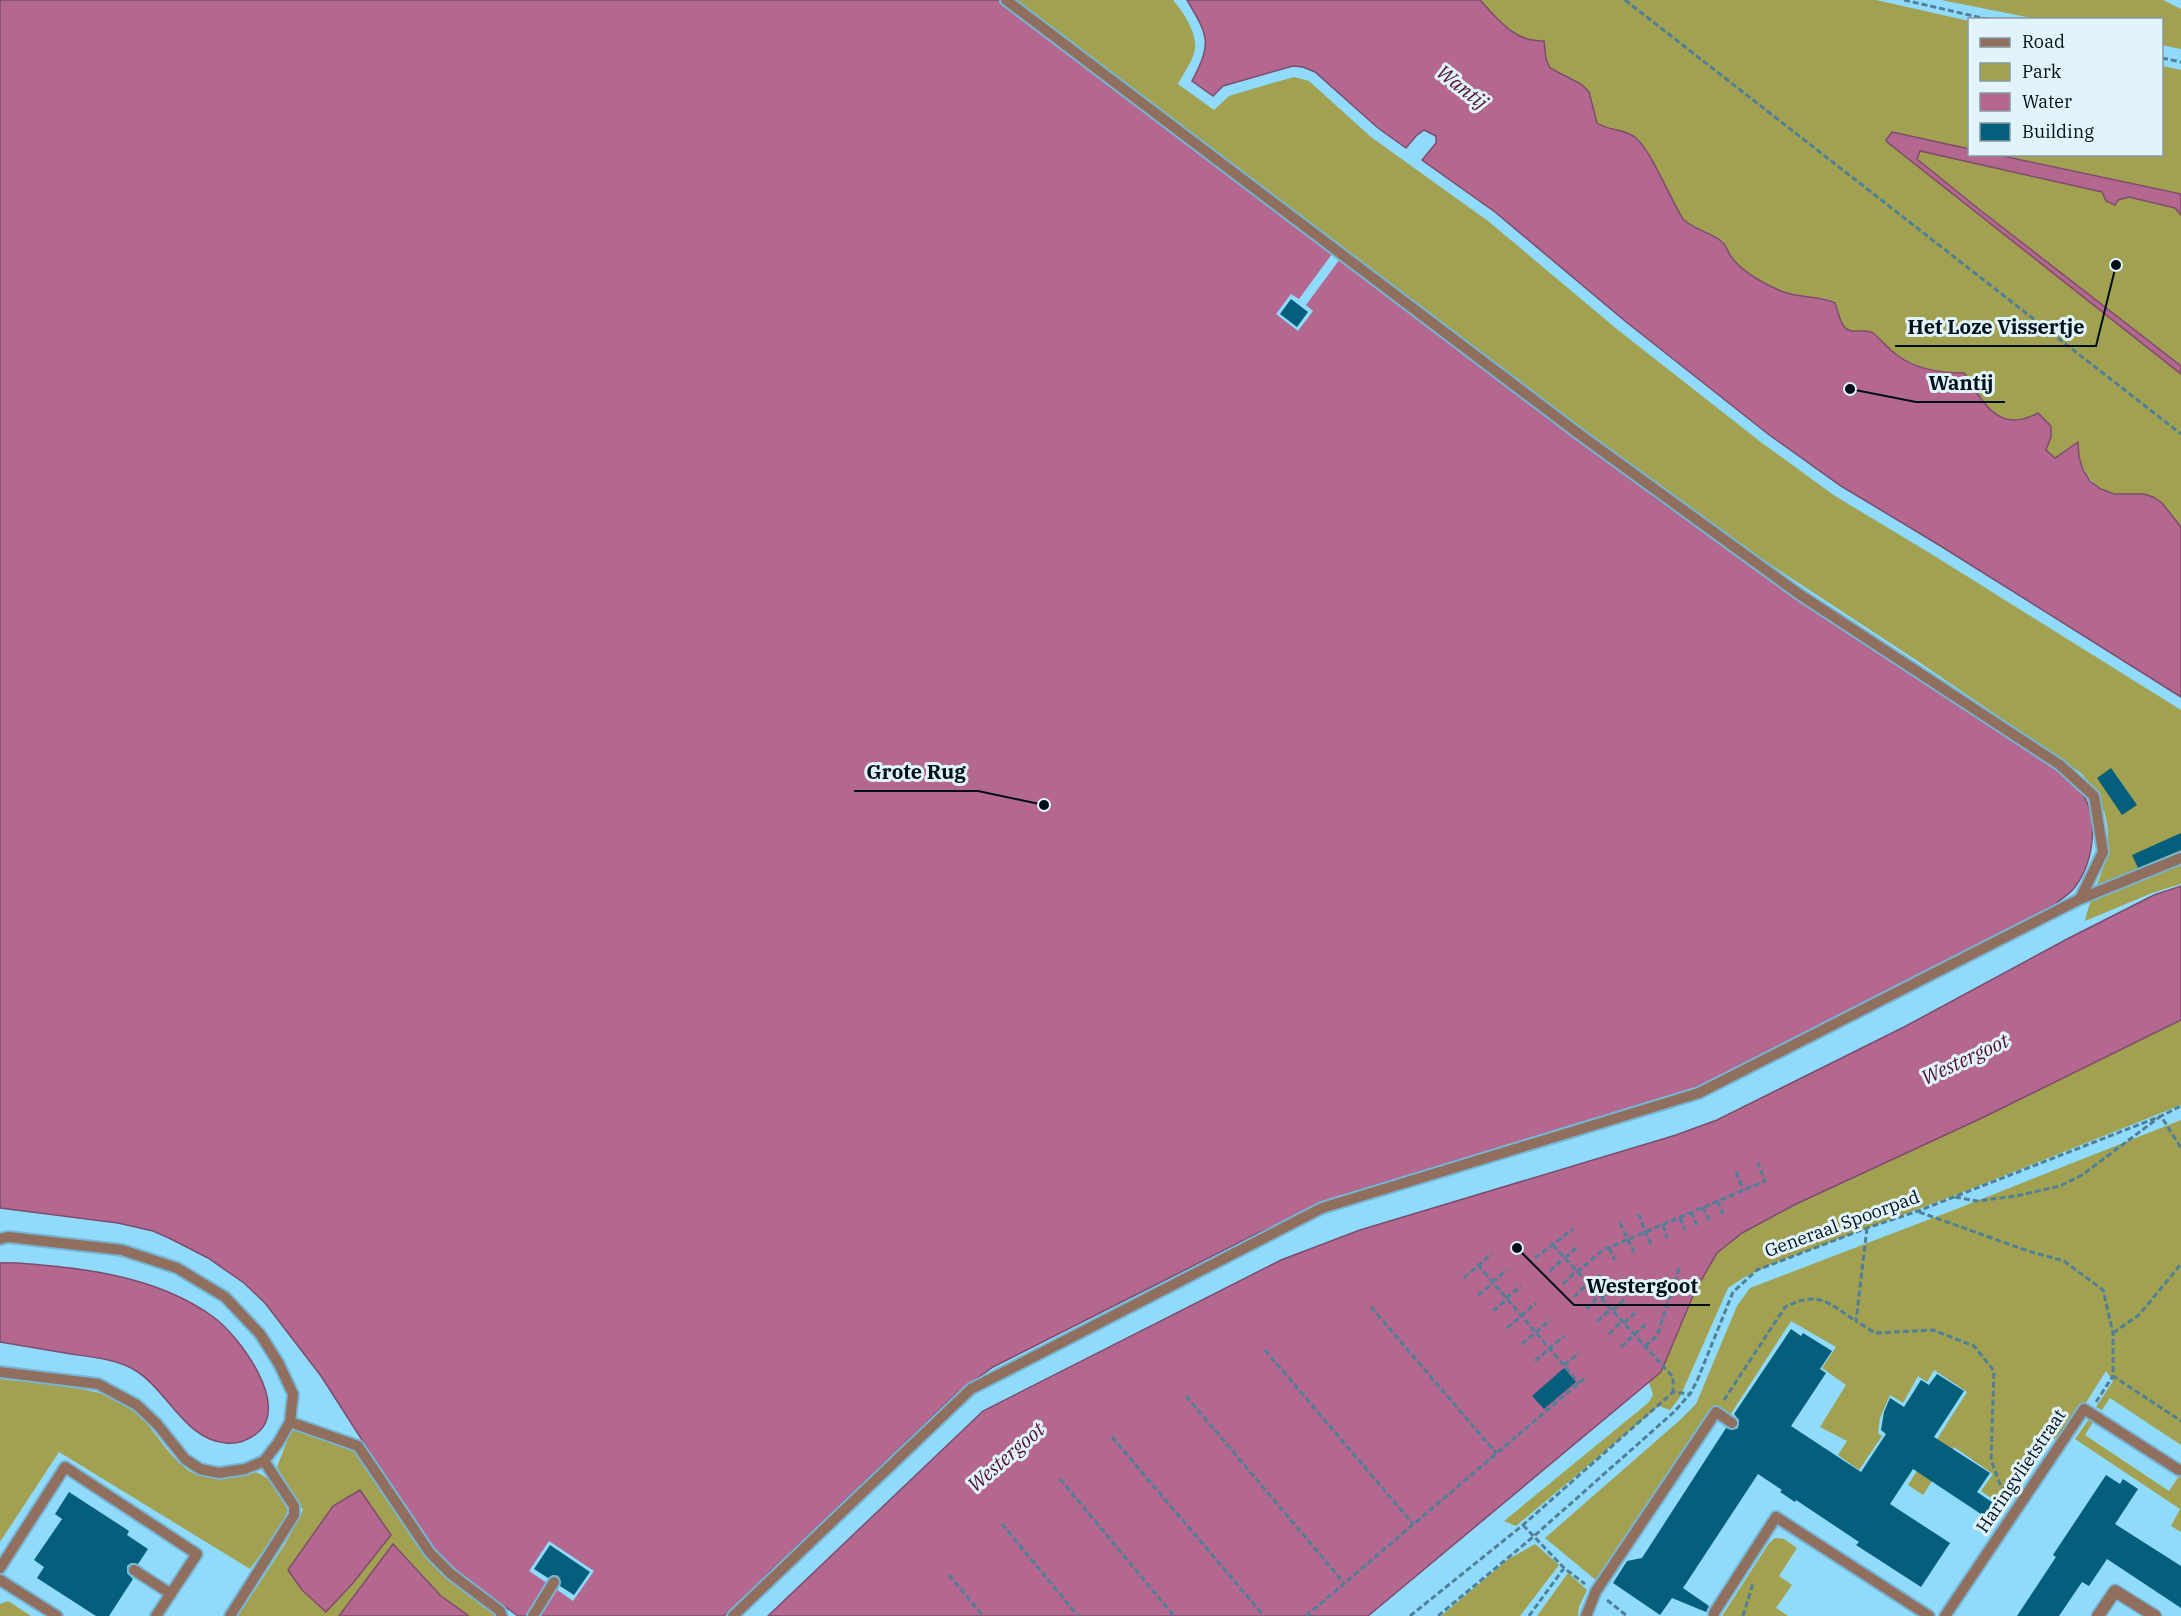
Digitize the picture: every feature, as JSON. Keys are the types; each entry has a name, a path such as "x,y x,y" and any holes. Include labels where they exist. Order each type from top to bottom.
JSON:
{"street":[{"path":"2098,1616 2115,1591 2155,1616"}],"lane":[{"path":"1006,0 1588,441 1799,594 2060,765 2094,796 2103,852 2080,899"},
{"path":"733,1616 971,1389 1323,1208 1699,1093 2080,899 2181,858"},
{"path":"0,1239 8,1237 122,1250 177,1268 225,1297 260,1334 279,1364 293,1394 290,1422 264,1461 245,1469 219,1473 200,1469 185,1460 157,1424 137,1405 120,1394 98,1384 0,1372"},
{"name":"Haringvlietstraat","path":"1945,1616 2084,1409 2179,1470"},
{"path":"1586,1616 1596,1591 1716,1413 1732,1423"},
{"path":"290,1422 358,1446 430,1553 451,1575 500,1611 502,1616"},
{"path":"230,1616 294,1515 294,1506 264,1461"},
{"path":"0,1568 65,1467 197,1554 158,1615"},
{"path":"1714,1616 1713,1613 1776,1517 1929,1616"},
{"path":"134,1570 171,1594"},
{"path":"0,1580 57,1616"},
{"path":"532,1616 555,1582"}],"path":[{"path":"1626,0 2181,434"},
{"path":"1904,0 1982,18"},
{"path":"2163,58 2181,62"},
{"name":"Generaal Spoorpad","path":"1438,1616 1533,1537 1674,1412 1690,1394 1725,1306 1733,1292 1757,1270 1918,1211 2161,1116 2181,1106"},
{"path":"1954,1197 1987,1200 2060,1186 2082,1176 2161,1116 2181,1148"},
{"path":"1563,1284 1603,1250 1765,1181 1758,1163"},
{"path":"1736,1172 1743,1190"},
{"path":"1717,1201 1723,1214"},
{"path":"1703,1207 1709,1220"},
{"path":"1918,1211 2028,1251 2064,1261 2103,1290 2113,1333 2113,1376 2089,1413"},
{"path":"1691,1212 1697,1226"},
{"path":"1638,1214 1651,1245"},
{"path":"1680,1218 1685,1230"},
{"path":"1620,1223 1634,1252"},
{"path":"1662,1225 1667,1238"},
{"path":"1856,1321 1867,1228"},
{"path":"1535,1258 1573,1229"},
{"path":"1553,1245 1673,1377 1673,1392"},
{"path":"1550,1271 1577,1247"},
{"path":"1609,1248 1615,1260"},
{"path":"1464,1278 1492,1253"},
{"path":"2113,1333 2139,1315 2181,1264"},
{"path":"1478,1265 1579,1383"},
{"path":"1645,1346 1657,1336 1679,1268"},
{"path":"1478,1295 1507,1270"},
{"path":"1574,1297 1601,1274"},
{"path":"1493,1311 1521,1286"},
{"path":"1586,1309 1613,1287"},
{"path":"1716,1413 1785,1307 1801,1299 1813,1298 1825,1301 1875,1333 1933,1330 1974,1346 1994,1371 1991,1460 2001,1487 2022,1503"},
{"path":"1597,1321 1625,1299"},
{"path":"1507,1328 1536,1303"},
{"path":"1371,1307 1496,1453"},
{"path":"1608,1334 1636,1312"},
{"path":"1522,1344 1550,1320"},
{"path":"1621,1347 1647,1323"},
{"path":"1535,1361 1564,1336"},
{"path":"1265,1350 1413,1524"},
{"path":"1563,1365 1579,1353"},
{"path":"2113,1376 2181,1421"},
{"path":"1306,1616 1586,1377"},
{"path":"1410,1616 1522,1525 1673,1392 1690,1394"},
{"path":"1186,1395 1344,1583"},
{"path":"1112,1437 1264,1616"},
{"path":"1060,1479 1174,1616"},
{"path":"1002,1524 1078,1616"},
{"path":"1522,1525 1564,1568 1627,1616"},
{"path":"1529,1616 1564,1568"},
{"path":"1743,1616 1752,1585 1758,1574"},
{"path":"949,1575 983,1616"}],"green space":[{"path":"1012,0 1173,0 1188,23 1195,43 1192,58 1178,84 1214,110 1229,96 1294,77 1309,81 1371,137 1488,221 1618,330 1762,443 1835,496 2181,710 2181,884 2152,893 2085,921 2103,867 2108,838 2107,824 2099,798 2081,773 1916,660 1759,557 1600,445"},
{"path":"1480,0 1876,0 1968,21 1968,149 1892,132 1886,139 2181,374 2181,527 2166,508 2152,497 2141,494 2118,494 2096,485 2086,473 2079,457 2055,458 2046,450 2051,437 2026,419 1999,418 1989,409 1964,373 1934,370 1907,361 1873,333 1853,331 1844,327 1834,302 1822,298 1802,298 1781,291 1741,267 1732,259 1722,241 1683,219 1639,139 1605,128 1597,123 1581,84 1550,68 1546,59 1544,42 1525,39 1500,22"},
{"path":"1941,0 2163,0 2181,9 2181,49 2163,45 2163,18 2031,18"},
{"path":"2163,66 2181,70 2181,194 2003,156 2163,156"},
{"path":"1919,151 2102,192 2106,201 2129,197 2175,208 2181,215 2181,366 1917,159"},
{"path":"2181,1020 2181,1105 1958,1194 1772,1264 1743,1278 1728,1288 1680,1397 1670,1410 1659,1406 1516,1526 1504,1521 1648,1403 1653,1395 1649,1382 1661,1372 1695,1291 1717,1253 1742,1233 1794,1205 1984,1117"},
{"path":"2181,1120 2181,1445 2110,1398 2102,1410 2096,1407 2113,1381 2106,1371 2068,1431 2050,1441 2006,1508 1981,1491 1993,1474 1954,1447 1923,1495 1908,1485 1967,1392 1934,1370 1927,1382 1918,1376 1903,1403 1890,1395 1880,1418 1878,1433 1882,1436 1859,1470 1838,1455 1847,1441 1820,1427 1846,1385 1822,1368 1836,1347 1791,1321 1725,1423 1718,1417 1597,1581 1545,1538 1696,1404 1737,1306 1750,1288"},
{"path":"0,1379 70,1387 107,1395 122,1401 133,1408 178,1462 195,1474 206,1477 224,1477 252,1472 265,1477 275,1486 289,1506 282,1525 250,1569 59,1452 0,1542"},
{"path":"2089,1419 2093,1422 2085,1435 2169,1491 2181,1473 2181,1532 2171,1526 2180,1509 2075,1439"},
{"path":"292,1428 353,1449 430,1556 500,1616 469,1616 441,1596 393,1544 339,1616 238,1616 285,1544 303,1510 277,1467"},
{"path":"1775,1538 1784,1539 1797,1548 1779,1576 1792,1585 1776,1608 1788,1616 1722,1616 1769,1543"},
{"path":"1535,1544 1559,1565 1520,1616 1441,1616 1507,1560"},
{"path":"1568,1573 1587,1590 1579,1607 1578,1616 1537,1616"},
{"path":"8,1601 31,1616 0,1616 0,1604"}],"water":[{"path":"0,0 1000,0 1661,502 2047,759 2078,787 2090,810 2091,851 2082,876 2075,887 2054,905 1869,1003 1729,1073 1681,1094 1353,1192 1258,1233 993,1367 958,1392 724,1616 518,1616 455,1571 437,1552 414,1521 321,1376 265,1303 244,1283 208,1258 153,1231 118,1223 0,1208"},
{"path":"1187,0 1480,0 1500,22 1516,34 1534,41 1544,41 1546,59 1550,68 1581,84 1589,92 1597,123 1636,138 1654,163 1683,219 1719,239 1732,258 1748,273 1781,291 1835,303 1840,320 1846,329 1873,333 1894,353 1912,364 1937,371 1964,373 1989,409 2003,418 2019,420 2038,413 2051,426 2051,437 2046,450 2055,458 2078,442 2083,470 2090,481 2101,489 2114,494 2144,494 2162,503 2181,527 2181,697 1841,486 1768,434 1625,321 1495,212 1422,160 1436,143 1436,136 1424,130 1406,148 1378,128 1315,72 1303,67 1293,66 1223,86 1213,96 1192,81 1203,58 1205,40 1200,23"},
{"path":"1892,132 1968,149 1968,156 2003,156 2181,194 2181,215 2175,208 2129,197 2118,200 2115,205 2106,201 2102,192 1920,151 1917,159 2181,366 2181,374 1887,142"},
{"name":"Westergoot","path":"2181,886 2181,1020 1984,1117 1794,1205 1742,1233 1717,1253 1695,1291 1661,1372 1368,1616 768,1616 983,1411 1281,1260 1360,1230 1676,1135 1717,1120 1904,1027 2154,895"},
{"path":"0,1263 63,1267 108,1274 152,1286 193,1304 223,1325 247,1354 265,1390 268,1407 266,1422 256,1434 242,1441 226,1443 211,1440 187,1423 156,1388 133,1369 103,1359 0,1342"},
{"path":"360,1490 391,1535 353,1583 326,1612 302,1590 288,1570 333,1506"},
{"path":"393,1544 441,1596 469,1616 339,1616"}],"pier":[{"path":"1332,254 1340,259 1306,305 1313,311 1298,331 1276,314 1291,294 1299,299"},
{"path":"549,1541 594,1571 573,1601 556,1589 538,1616 526,1616 547,1583 529,1571"}],"building":[{"path":"1291,299 1308,312 1297,327 1280,314"},
{"path":"2111,768 2137,805 2122,815 2097,778"},
{"path":"2181,833 2181,850 2138,868 2132,855"},
{"path":"1791,1329 1801,1336 1803,1333 1832,1351 1820,1369 1826,1373 1791,1426 1861,1472 1886,1434 1881,1430 1884,1412 1890,1398 1904,1407 1921,1380 1929,1385 1937,1374 1964,1391 1934,1437 1990,1473 1977,1492 2002,1509 1993,1522 1913,1469 1890,1504 1950,1543 1921,1587 1856,1545 1859,1542 1780,1492 1782,1490 1758,1474 1683,1588 1709,1606 1706,1612 1672,1598 1660,1615 1613,1583 1627,1561 1642,1558 1726,1428 1732,1430 1738,1428 1739,1420 1734,1414"},
{"path":"1564,1368 1576,1382 1544,1409 1532,1396"},
{"path":"2106,1475 2120,1484 2123,1479 2138,1489 2115,1524 2181,1566 2181,1608 2107,1559 2089,1586 2082,1582 2059,1616 2017,1616 2056,1557 2053,1555"},
{"path":"69,1492 129,1531 127,1535 148,1549 138,1564 131,1563 127,1566 127,1573 133,1579 109,1616 96,1616 37,1578 44,1567 34,1560 62,1519 55,1514"},
{"path":"550,1545 590,1572 574,1595 560,1586 558,1576 548,1578 534,1569"}],"place":[{"name":"Het Loze Vissertje","path":"2116,265"},
{"name":"Wantij","path":"1850,389"},
{"name":"Grote Rug","path":"1044,805"},
{"name":"Westergoot","path":"1517,1248"}]}
